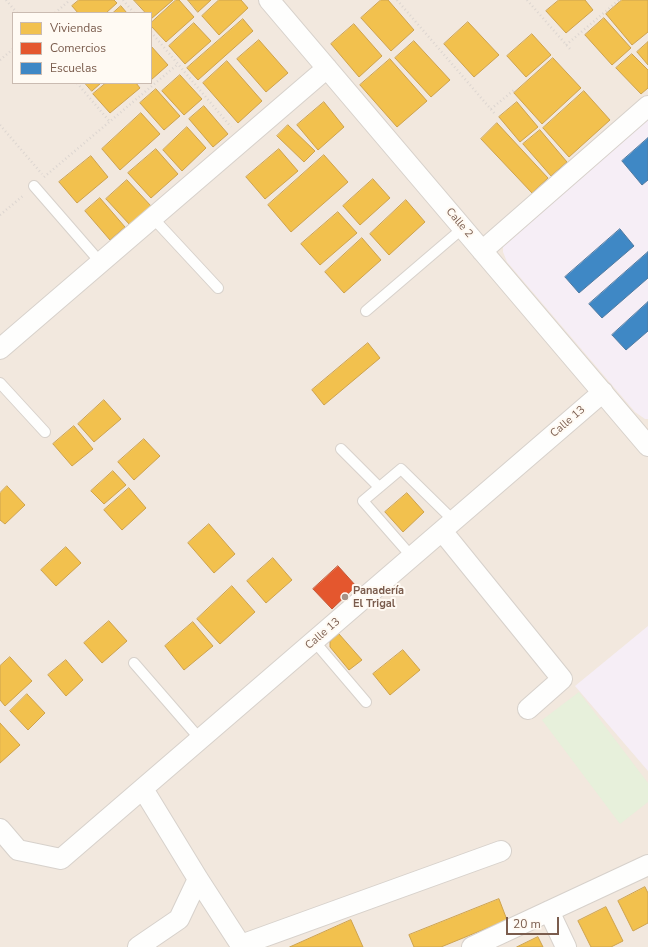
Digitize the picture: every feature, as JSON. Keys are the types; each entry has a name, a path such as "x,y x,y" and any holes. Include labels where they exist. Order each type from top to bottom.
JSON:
{"street":[{"name":"Calle 2","path":"269,0 648,446"},
{"path":"0,349 327,68"},
{"path":"482,251 648,106"},
{"name":"Calle 13","path":"0,829 18,850 61,859 603,392"},
{"path":"448,526 562,679 528,709"},
{"path":"143,789 198,879 242,946 501,851"},
{"path":"472,947 648,865"},
{"path":"138,947 179,919 198,879"},
{"path":"549,911 566,947"}],"lane":[{"path":"34,186 101,263"},
{"path":"153,218 218,288"},
{"path":"366,311 463,228"},
{"path":"0,382 45,432"},
{"path":"341,449 379,487"},
{"path":"412,557 363,501 379,487 401,469 448,526"},
{"path":"314,641 366,702"},
{"path":"134,664 200,740"}],"path":[{"path":"6,0 16,12"},
{"path":"56,12 70,0"},
{"path":"123,0 133,12"},
{"path":"397,0 495,114"},
{"path":"527,0 570,50"},
{"path":"566,46 619,0"},
{"path":"152,33 243,140"},
{"path":"0,60 12,49"},
{"path":"0,215 178,64"},
{"path":"78,84 110,122"},
{"path":"491,109 514,90"},
{"path":"0,125 45,177"}],"shaded area":[{"path":"0,0 648,0 648,947 0,947"},
{"path":"648,117 648,419 645,419 635,412 507,262 503,252 503,244"},
{"path":"648,626 648,771 575,686"}],"green space":[{"path":"579,692 648,783 648,802 620,824 542,720"}],"building: Viviendas":[{"path":"79,0 114,0 117,3 107,12 77,12 72,6"},
{"path":"134,0 173,0 152,18 152,12 145,12"},
{"path":"176,0 179,0 194,17 166,42 152,27 152,22"},
{"path":"188,0 211,0 198,12"},
{"path":"219,0 241,0 248,8 219,35 202,16"},
{"path":"381,0 388,0 414,30 391,51 361,18"},
{"path":"559,0 585,0 593,10 566,33 546,11"},
{"path":"622,0 648,0 648,32 632,45 606,14"},
{"path":"121,6 126,12 114,12"},
{"path":"604,18 631,48 612,65 585,35"},
{"path":"243,19 253,31 198,80 187,68"},
{"path":"468,22 499,55 474,77 444,44"},
{"path":"194,23 211,41 185,64 169,46"},
{"path":"354,24 382,56 359,77 331,44"},
{"path":"532,34 551,55 526,77 507,56"},
{"path":"259,40 288,73 266,92 237,59"},
{"path":"414,41 450,80 431,97 395,58"},
{"path":"648,42 648,65 637,52"},
{"path":"152,47 168,65 152,79"},
{"path":"632,54 648,70 648,88 641,94 616,68"},
{"path":"553,58 581,88 542,124 514,93"},
{"path":"390,59 427,101 397,127 360,85"},
{"path":"227,61 262,101 238,123 203,83"},
{"path":"180,75 202,99 184,115 162,91"},
{"path":"86,84 100,84 92,91"},
{"path":"105,84 137,84 140,88 110,113 93,94"},
{"path":"156,89 180,116 164,130 140,103"},
{"path":"584,91 610,120 569,157 543,128"},
{"path":"324,102 344,127 318,150 297,125"},
{"path":"517,102 538,127 520,142 499,117"},
{"path":"204,106 228,134 213,147 189,119"},
{"path":"141,113 160,134 120,170 102,149"},
{"path":"497,123 548,178 532,193 481,139"},
{"path":"288,125 315,151 304,162 277,136"},
{"path":"187,127 206,148 182,171 163,150"},
{"path":"540,130 567,162 551,176 523,144"},
{"path":"156,149 178,174 151,198 128,173"},
{"path":"279,149 298,171 265,199 246,177"},
{"path":"324,155 348,182 291,232 268,205"},
{"path":"91,156 108,177 77,203 59,182"},
{"path":"373,179 390,198 360,225 343,206"},
{"path":"127,180 151,206 130,225 106,199"},
{"path":"100,198 125,227 110,240 85,211"},
{"path":"406,200 425,222 389,255 370,234"},
{"path":"338,212 357,233 320,265 301,244"},
{"path":"362,238 381,260 344,293 325,272"},
{"path":"368,343 380,358 324,405 312,390"},
{"path":"104,400 121,419 94,442 78,424"},
{"path":"74,426 93,449 72,466 53,444"},
{"path":"144,439 160,456 134,480 118,462"},
{"path":"113,471 126,485 104,504 91,491"},
{"path":"7,486 25,505 5,524 0,520 0,493"},
{"path":"129,488 146,508 122,530 104,510"},
{"path":"407,493 424,512 403,532 385,512"},
{"path":"209,524 235,554 214,573 188,543"},
{"path":"66,547 81,563 56,586 41,570"},
{"path":"273,558 292,580 266,603 247,581"},
{"path":"232,586 255,612 220,644 197,619"},
{"path":"109,621 127,641 102,663 84,643"},
{"path":"193,622 213,646 184,670 165,646"},
{"path":"339,634 362,660 349,670 330,647 330,642"},
{"path":"403,650 420,670 390,695 373,674"},
{"path":"10,657 32,681 5,706 0,700 0,666"},
{"path":"66,660 83,680 66,696 48,675"},
{"path":"27,694 45,713 28,730 10,711"},
{"path":"0,723 20,745 0,763"},
{"path":"645,887 648,893 648,923 633,931 618,901"},
{"path":"499,899 507,920 441,947 414,947 409,935"},
{"path":"606,907 623,941 611,947 591,947 578,921"},
{"path":"351,920 363,947 290,947"},
{"path":"538,937 543,947 517,947"}],"building: Comercios":[{"path":"338,566 356,586 332,609 313,589"}],"building: Escuelas":[{"path":"648,138 648,180 642,185 622,161"},
{"path":"620,229 634,246 579,293 565,277"},
{"path":"648,252 648,278 602,318 589,304"},
{"path":"648,302 648,331 626,350 612,335"}],"place":[{"name":"Panadería El Trigal","path":"345,597"}]}
